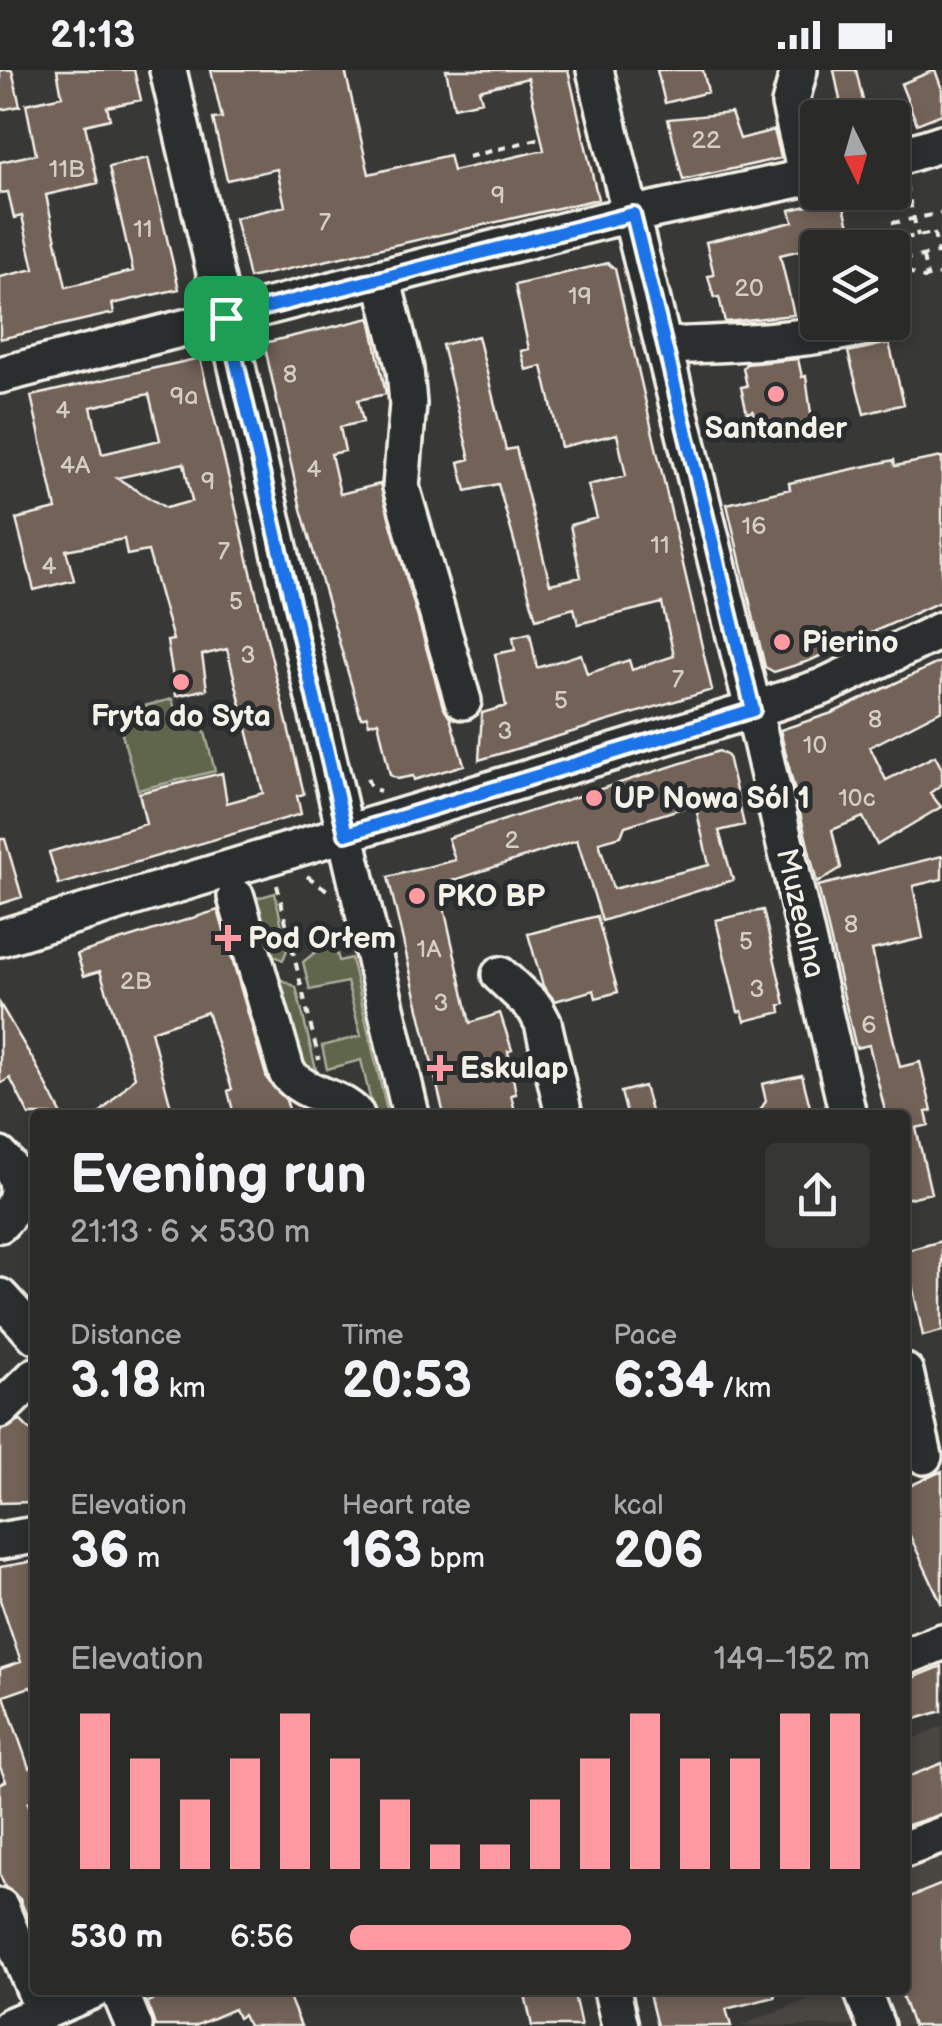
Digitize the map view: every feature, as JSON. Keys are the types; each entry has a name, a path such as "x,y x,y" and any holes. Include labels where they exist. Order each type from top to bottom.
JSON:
{"street":[{"path":"168,70 409,1110"},
{"name":"Muzealna","path":"595,70 665,346 847,1110"},
{"path":"799,70 790,104 800,137"},
{"path":"910,159 942,143"},
{"path":"0,375 633,214 800,179"},
{"path":"382,278 405,369 408,404 400,487 463,701"},
{"path":"665,346 800,339"},
{"path":"0,938 753,710 822,687 942,630"},
{"path":"236,897 287,1073 296,1084 342,1106"},
{"path":"500,975 535,1008 543,1023 563,1110"},
{"path":"0,1156 18,1178 20,1198 0,1224"},
{"path":"0,1297 30,1330"},
{"path":"0,1410 30,1381"},
{"path":"910,1394 924,1456"},
{"path":"0,1541 30,1536"},
{"path":"910,1655 942,1642"},
{"path":"910,1847 942,1835"},
{"path":"0,1907 30,1979"},
{"path":"37,1995 44,2012"},
{"path":"10,2026 83,1995"},
{"path":"121,1995 134,2026"},
{"path":"613,1995 620,2026"},
{"path":"864,1995 876,2026"}],"path":[{"path":"468,157 541,138"},
{"path":"910,206 918,236"},
{"path":"892,223 942,214"},
{"path":"910,238 934,233 939,241 938,252 910,258"},
{"path":"922,256 927,277"},
{"path":"910,271 927,277 942,274"},
{"path":"367,778 370,788 390,789"},
{"path":"277,885 342,1106"}],"shaded area":[{"path":"942,1726 942,2026 739,2026 820,1995 910,1995 910,1740"}],"green space":[{"path":"172,699 180,726 202,721 215,771 138,790 116,713"},
{"path":"275,893 287,950 283,960 269,953 246,901"},
{"path":"333,938 339,961 351,958 387,1110 373,1110 361,1060 327,1069 322,1046 361,1036 347,982 310,990 303,962"},
{"path":"276,977 296,987 319,1082 306,1085"}],"building":[{"path":"0,70 12,70 20,106 0,110"},
{"path":"57,70 134,70 141,100 107,107 110,119 85,125 98,183 46,195 66,287 133,271 109,167 148,158 179,289 112,304 114,313 0,339 0,277 34,269 22,216 14,218 8,192 0,193 0,162 36,154 26,104 62,96"},
{"path":"211,70 345,70 369,174 449,155 453,171 544,150 528,78 479,90 482,101 454,107 446,70 568,70 598,199 249,278 235,218 285,206 277,169 227,180 213,119 222,118"},
{"path":"657,70 703,70 708,92 665,103"},
{"path":"834,70 856,70 863,100 840,100"},
{"path":"935,70 942,89 942,114 917,124 901,84"},
{"path":"731,113 740,139 774,130 781,158 683,180 668,119"},
{"path":"790,210 845,210 850,230 800,230 800,250 780,255 794,315 725,322 719,297 714,298 708,276 714,275 706,242 793,222"},
{"path":"608,263 615,269 712,690 479,760 482,713 506,706 495,654 515,650 513,637 530,633 537,668 581,654 587,674 629,660 632,670 674,656 662,603 578,624 574,608 536,619 498,484 466,491 459,462 470,459 442,345 478,336 506,450 516,448 550,584 581,577 570,525 597,518 588,485 626,476 617,434 561,447 542,366 526,370 521,351 529,349 515,285"},
{"path":"370,318 386,394 358,400 363,422 340,427 345,451 331,454 340,494 380,484 443,707 464,765 414,780 413,776 397,779 390,775 378,721 369,724 367,716 361,718 301,509 264,343"},
{"path":"889,343 904,404 864,414 848,352"},
{"path":"200,358 304,794 297,796 301,814 59,885 49,852 146,824 139,793 222,773 227,803 263,793 227,649 202,655 207,689 176,696 167,641 173,640 148,551 127,555 124,539 66,550 74,580 34,590 16,519 56,509 31,396","holes":["149,394 160,440 102,454 91,407","184,463 192,501 166,508 117,478"]},
{"name":"Santander","path":"798,359 802,377 806,376 812,421 758,434 753,411 747,413 741,387 747,386 743,368 746,364"},
{"path":"942,457 942,601 809,661 774,672 765,667 727,504 790,489 789,483 894,460 895,466"},
{"path":"942,661 942,710 870,747 886,780 935,756 942,769 942,784 930,793 941,807 877,845 863,817 832,830 841,868 817,883 780,730 832,713"},
{"path":"719,751 728,756 744,825 719,831 733,880 602,921 577,840 439,885 470,1023 500,1013 512,1050 508,1051 516,1094 511,1095 515,1110 443,1110 388,877 455,860 448,838","holes":["695,804 709,865 613,889 599,842 621,836 625,826"]},
{"path":"0,839 5,839 22,897 0,904"},
{"path":"942,856 942,879 913,886 923,938 872,950 900,1067 920,1062 932,1111 926,1112 929,1125 916,1128 931,1193 910,1198 910,1110 885,1110 869,1045 856,1048 818,886"},
{"path":"218,910 267,1079 286,1100 289,1110 233,1110 228,1091 232,1089 207,1012 151,1031 172,1110 103,1110 135,1077 100,971 84,976 77,954"},
{"path":"763,910 785,1004 780,1005 781,1012 745,1021 742,1011 738,1012 716,920"},
{"path":"597,916 618,992 596,998 594,990 555,1001 543,986 528,934"},
{"path":"0,1004 59,1110 30,1110 29,1115 10,1078 0,1084"},
{"path":"802,1075 811,1110 760,1110 766,1101 762,1084"},
{"path":"644,1086 651,1110 626,1110 621,1092"},
{"path":"942,1241 942,1331 923,1336 910,1275 910,1250"},
{"path":"20,1420 30,1430 30,1502 0,1503 0,1431"},
{"path":"942,1471 942,1605 910,1536 910,1486"},
{"path":"30,1562 30,1687 4,1696 30,1768 30,1924 20,1899 5,1887 0,1875 0,1784 6,1781 0,1767 0,1669 21,1662 0,1600 0,1567"},
{"path":"942,1666 942,1711 910,1721 910,1679"},
{"path":"942,1763 942,1814 910,1824 910,1776"},
{"path":"942,1884 942,2026 913,2026 902,1995 910,1995 910,1897"},
{"path":"164,1995 288,1995 301,2026 248,2026 243,2015 238,2018 234,2009 195,2026 155,2026 147,2002"},
{"path":"525,1995 574,1995 581,2026 532,2026"},
{"path":"649,1995 775,1995 726,2009 731,2026 657,2026"}],"place":[{"name":"Santander","path":"776,394"},
{"name":"Pierino","path":"782,642"},
{"name":"Fryta do Syta","path":"181,682"},
{"name":"UP Nowa Sól 1","path":"594,798"},
{"name":"PKO BP","path":"417,896"},
{"name":"Pod Orłem","path":"228,938"},
{"name":"Eskulap","path":"440,1068"}],"route":[{"path":"633,214 753,710 346,834 226,318 633,214"}]}
